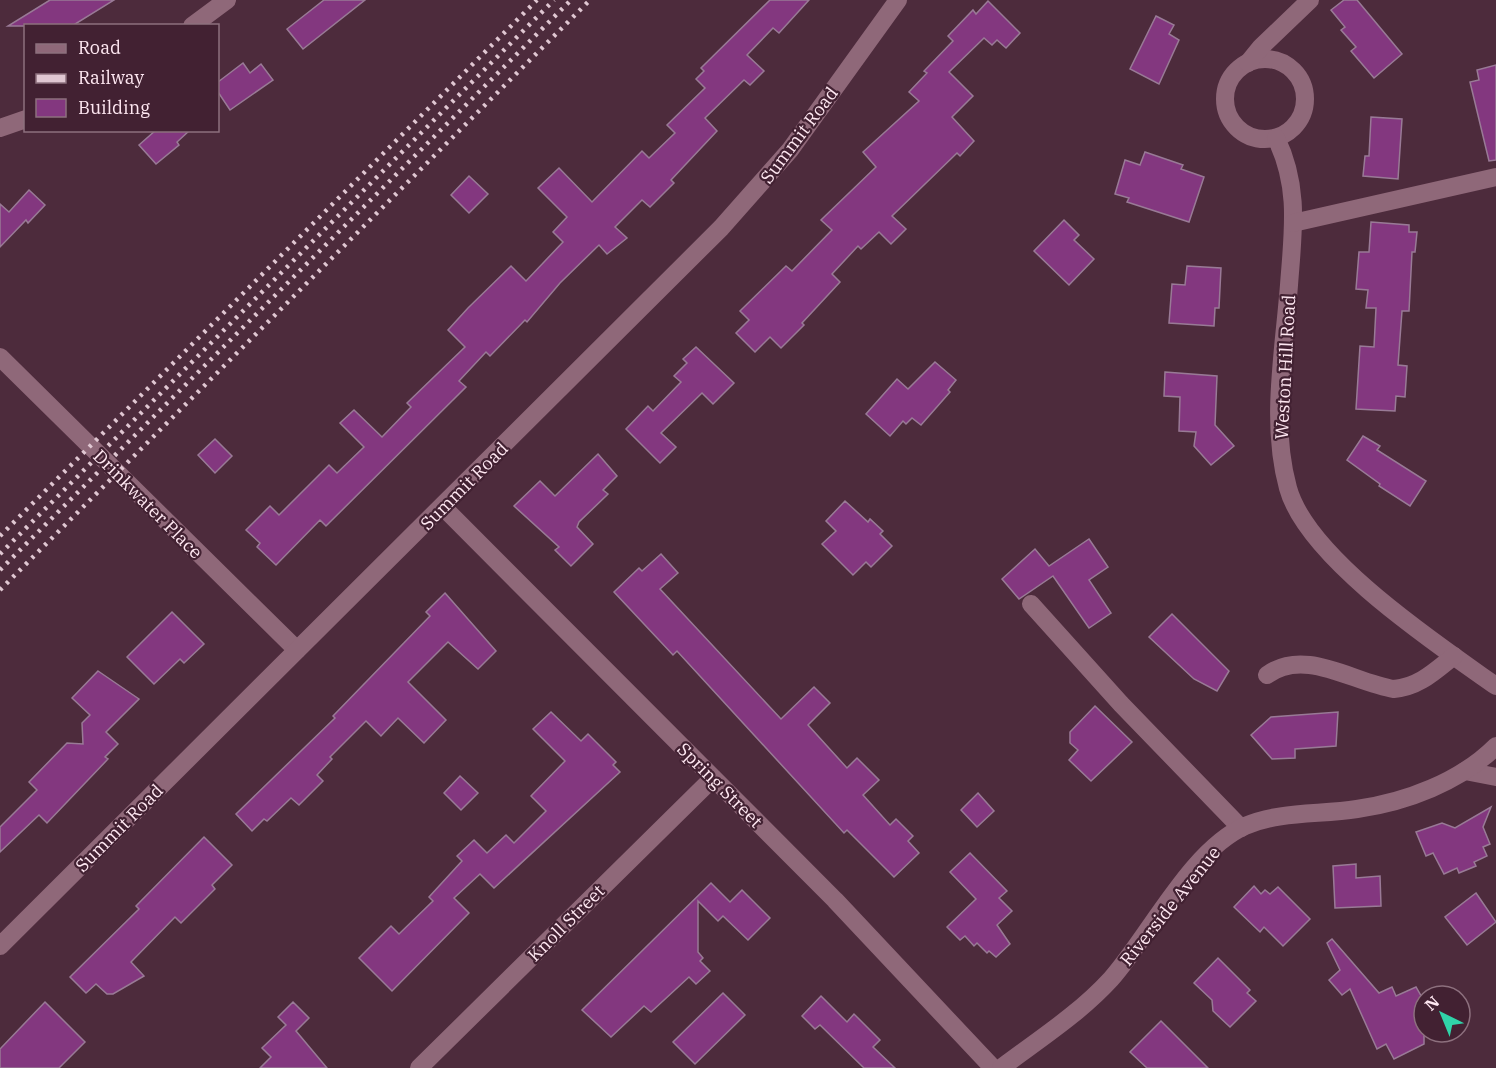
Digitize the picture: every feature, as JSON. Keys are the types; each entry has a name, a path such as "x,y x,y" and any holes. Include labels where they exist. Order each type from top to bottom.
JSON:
{"street":[{"path":"195,24 227,0"},
{"name":"Summit Road","path":"0,946 696,255 756,191 804,131 898,0"},
{"path":"1248,63 1259,60 1282,64 1292,70 1302,84 1305,100 1301,116 1291,130 1276,138 1257,139 1237,128 1230,118 1225,93 1229,81 1310,0"},
{"path":"0,129 24,120"},
{"name":"Weston Hill Road","path":"1276,138 1288,162 1293,184 1293,223 1279,427 1288,491 1301,518 1353,576 1408,624 1496,686"},
{"path":"1293,223 1496,177"},
{"name":"Drinkwater Place","path":"0,357 297,650"},
{"name":"Spring Street","path":"443,507 835,900 993,1068"},
{"path":"1032,604 1128,713 1241,828"},
{"path":"1267,675 1284,665 1306,664 1395,689 1408,688 1425,679 1454,656"},
{"name":"Riverside Avenue","path":"1001,1068 1068,1017 1110,979 1202,860 1224,838 1264,819 1358,809 1412,796 1465,771 1496,746"},
{"path":"1465,771 1496,777"},
{"name":"Knoll Street","path":"419,1068 713,778"}],"building":[{"path":"50,0 114,0 75,24 8,26"},
{"path":"324,0 365,0 303,49 287,29"},
{"path":"770,0 809,0 779,33 773,28 747,55 764,71 750,85 744,80 705,118 717,131 671,180 674,183 650,207 642,200 615,227 627,238 607,254 599,245 560,283 527,322 525,320 490,356 486,352 459,381 466,387 326,526 320,520 276,565 257,547 260,543 246,530 270,506 279,515 329,465 337,473 364,447 340,423 354,410 382,437 411,407 407,403 465,347 448,330 468,308 511,266 526,281 563,242 553,232 567,217 538,188 559,168 592,202 642,151 649,158 675,133 667,125 705,88 696,79 704,71 701,68"},
{"path":"1344,0 1357,0 1402,54 1374,78 1351,51 1356,47 1341,30 1345,27 1331,10"},
{"path":"988,1 1020,33 1006,48 997,40 992,45 984,38 949,72 973,96 952,117 974,141 960,156 957,153 892,216 906,229 891,244 879,232 861,249 858,246 832,274 840,282 802,323 804,325 781,348 770,337 755,352 736,333 749,320 740,311 786,266 792,271 832,230 821,220 876,167 863,152 919,101 909,92 927,73 924,71 953,41 948,36 973,10 976,14"},
{"path":"1156,16 1174,25 1169,34 1179,40 1159,84 1130,69"},
{"path":"243,63 250,73 261,64 273,80 230,110 219,94 219,81"},
{"path":"1496,65 1496,160 1489,161 1470,82 1479,80 1477,70"},
{"path":"1371,117 1402,119 1398,179 1363,176 1365,156 1369,156"},
{"path":"154,132 188,132 177,142 179,145 156,164 139,145"},
{"path":"1145,152 1183,165 1181,169 1204,177 1189,222 1127,202 1129,198 1115,194 1125,160 1140,165"},
{"path":"469,176 488,194 469,213 451,195"},
{"path":"29,190 45,205 28,223 26,220 0,247 0,204 9,212"},
{"path":"1064,220 1079,235 1074,240 1094,259 1069,285 1034,251"},
{"path":"1371,222 1409,225 1409,232 1417,232 1415,252 1412,252 1409,311 1402,311 1398,365 1407,366 1405,397 1396,396 1395,411 1356,409 1360,346 1374,347 1376,308 1366,308 1368,290 1356,289 1359,252 1369,252"},
{"path":"1187,266 1221,268 1219,308 1215,308 1214,326 1169,323 1172,284 1185,285"},
{"path":"696,347 734,383 713,404 702,393 661,433 676,447 660,463 626,429 648,406 653,411 681,382 674,376 687,363 683,359"},
{"path":"935,362 956,380 948,390 950,392 921,425 912,418 906,424 903,421 890,436 866,414 897,379 908,389"},
{"path":"1165,372 1217,376 1215,425 1234,446 1211,465 1194,446 1196,432 1179,431 1180,397 1164,396"},
{"path":"1363,436 1380,446 1377,450 1426,481 1410,506 1379,486 1380,484 1347,460"},
{"path":"215,439 232,456 215,473 198,455"},
{"path":"598,454 617,476 603,490 608,494 579,522 577,527 593,544 571,566 555,550 559,547 514,506 540,481 555,496"},
{"path":"845,501 868,522 870,519 883,531 880,534 892,546 871,567 866,562 853,575 822,544 836,531 826,521"},
{"path":"1089,539 1108,567 1089,580 1111,613 1089,628 1053,576 1019,599 1002,579 1035,549 1049,566"},
{"path":"661,554 678,573 660,589 781,719 814,687 830,703 808,725 847,768 857,758 879,780 863,795 890,825 896,819 913,836 908,841 919,853 894,877 847,830 844,833 677,651 673,655 614,592 639,568 642,571"},
{"path":"445,593 496,651 478,669 448,642 408,682 446,720 424,743 398,718 381,736 366,721 330,757 332,759 317,775 323,781 299,805 291,798 267,821 264,819 252,831 236,814 335,718 333,716 430,616 426,612"},
{"path":"172,612 204,644 184,663 180,659 154,684 127,657"},
{"path":"1172,614 1229,671 1217,691 1194,679 1149,637"},
{"path":"98,671 139,699 106,732 118,744 105,757 108,759 47,823 39,815 0,852 0,827 37,790 29,782 67,743 83,744 82,723 90,715 72,698"},
{"path":"1095,706 1132,742 1091,781 1069,760 1078,750 1070,743 1070,732"},
{"path":"551,712 581,741 588,734 616,762 613,765 620,772 494,888 480,874 454,898 469,913 392,991 359,958 391,926 399,934 433,901 429,897 462,861 457,856 474,840 487,853 506,835 514,843 546,811 531,796 565,761 533,729"},
{"path":"1338,712 1336,746 1295,749 1295,758 1272,759 1251,735 1271,717"},
{"path":"460,776 478,793 461,810 444,793"},
{"path":"978,793 994,811 977,827 961,810"},
{"path":"1491,807 1483,827 1490,844 1483,847 1487,856 1474,862 1476,866 1459,873 1457,868 1444,874 1433,853 1426,856 1416,832 1442,823 1455,828"},
{"path":"204,837 232,865 212,885 215,889 181,923 175,917 131,962 144,976 113,994 107,994 96,984 86,993 70,977 139,909 136,906"},
{"path":"970,853 1007,891 999,898 1012,911 997,925 1010,944 996,957 989,951 987,953 977,943 974,946 965,936 960,940 947,927 976,899 950,872"},
{"path":"1356,864 1356,878 1380,876 1381,906 1335,908 1333,866"},
{"path":"711,883 730,902 742,890 770,918 748,940 723,916 718,921 698,901 698,952 703,958 700,961 710,971 696,984 689,977 651,1012 644,1006 611,1037 582,1010"},
{"path":"1254,886 1261,894 1265,890 1270,894 1278,887 1310,919 1283,946 1264,927 1260,932 1234,907"},
{"path":"1476,893 1496,922 1467,945 1445,917"},
{"path":"1332,939 1379,993 1392,987 1396,996 1412,989 1412,1044 1424,1044 1394,1059 1386,1044 1377,1049 1350,989 1342,995 1329,980 1340,970 1327,943"},
{"path":"1218,958 1250,990 1247,993 1256,1001 1230,1027 1213,1011 1212,1000 1194,983"},
{"path":"723,993 745,1015 695,1064 673,1042"},
{"path":"821,996 847,1022 854,1014 880,1040 873,1047 895,1068 864,1068 820,1025 815,1029 802,1016"},
{"path":"45,1002 85,1042 59,1068 0,1068 0,1049"},
{"path":"293,1002 309,1018 296,1031 327,1068 260,1068 271,1057 262,1048 286,1025 278,1017"},
{"path":"1161,1021 1208,1068 1147,1068 1130,1052"}],"railway":[{"path":"0,536 537,0"},
{"path":"0,554 554,0"},
{"path":"0,570 571,0"},
{"path":"0,590 590,0"}]}
